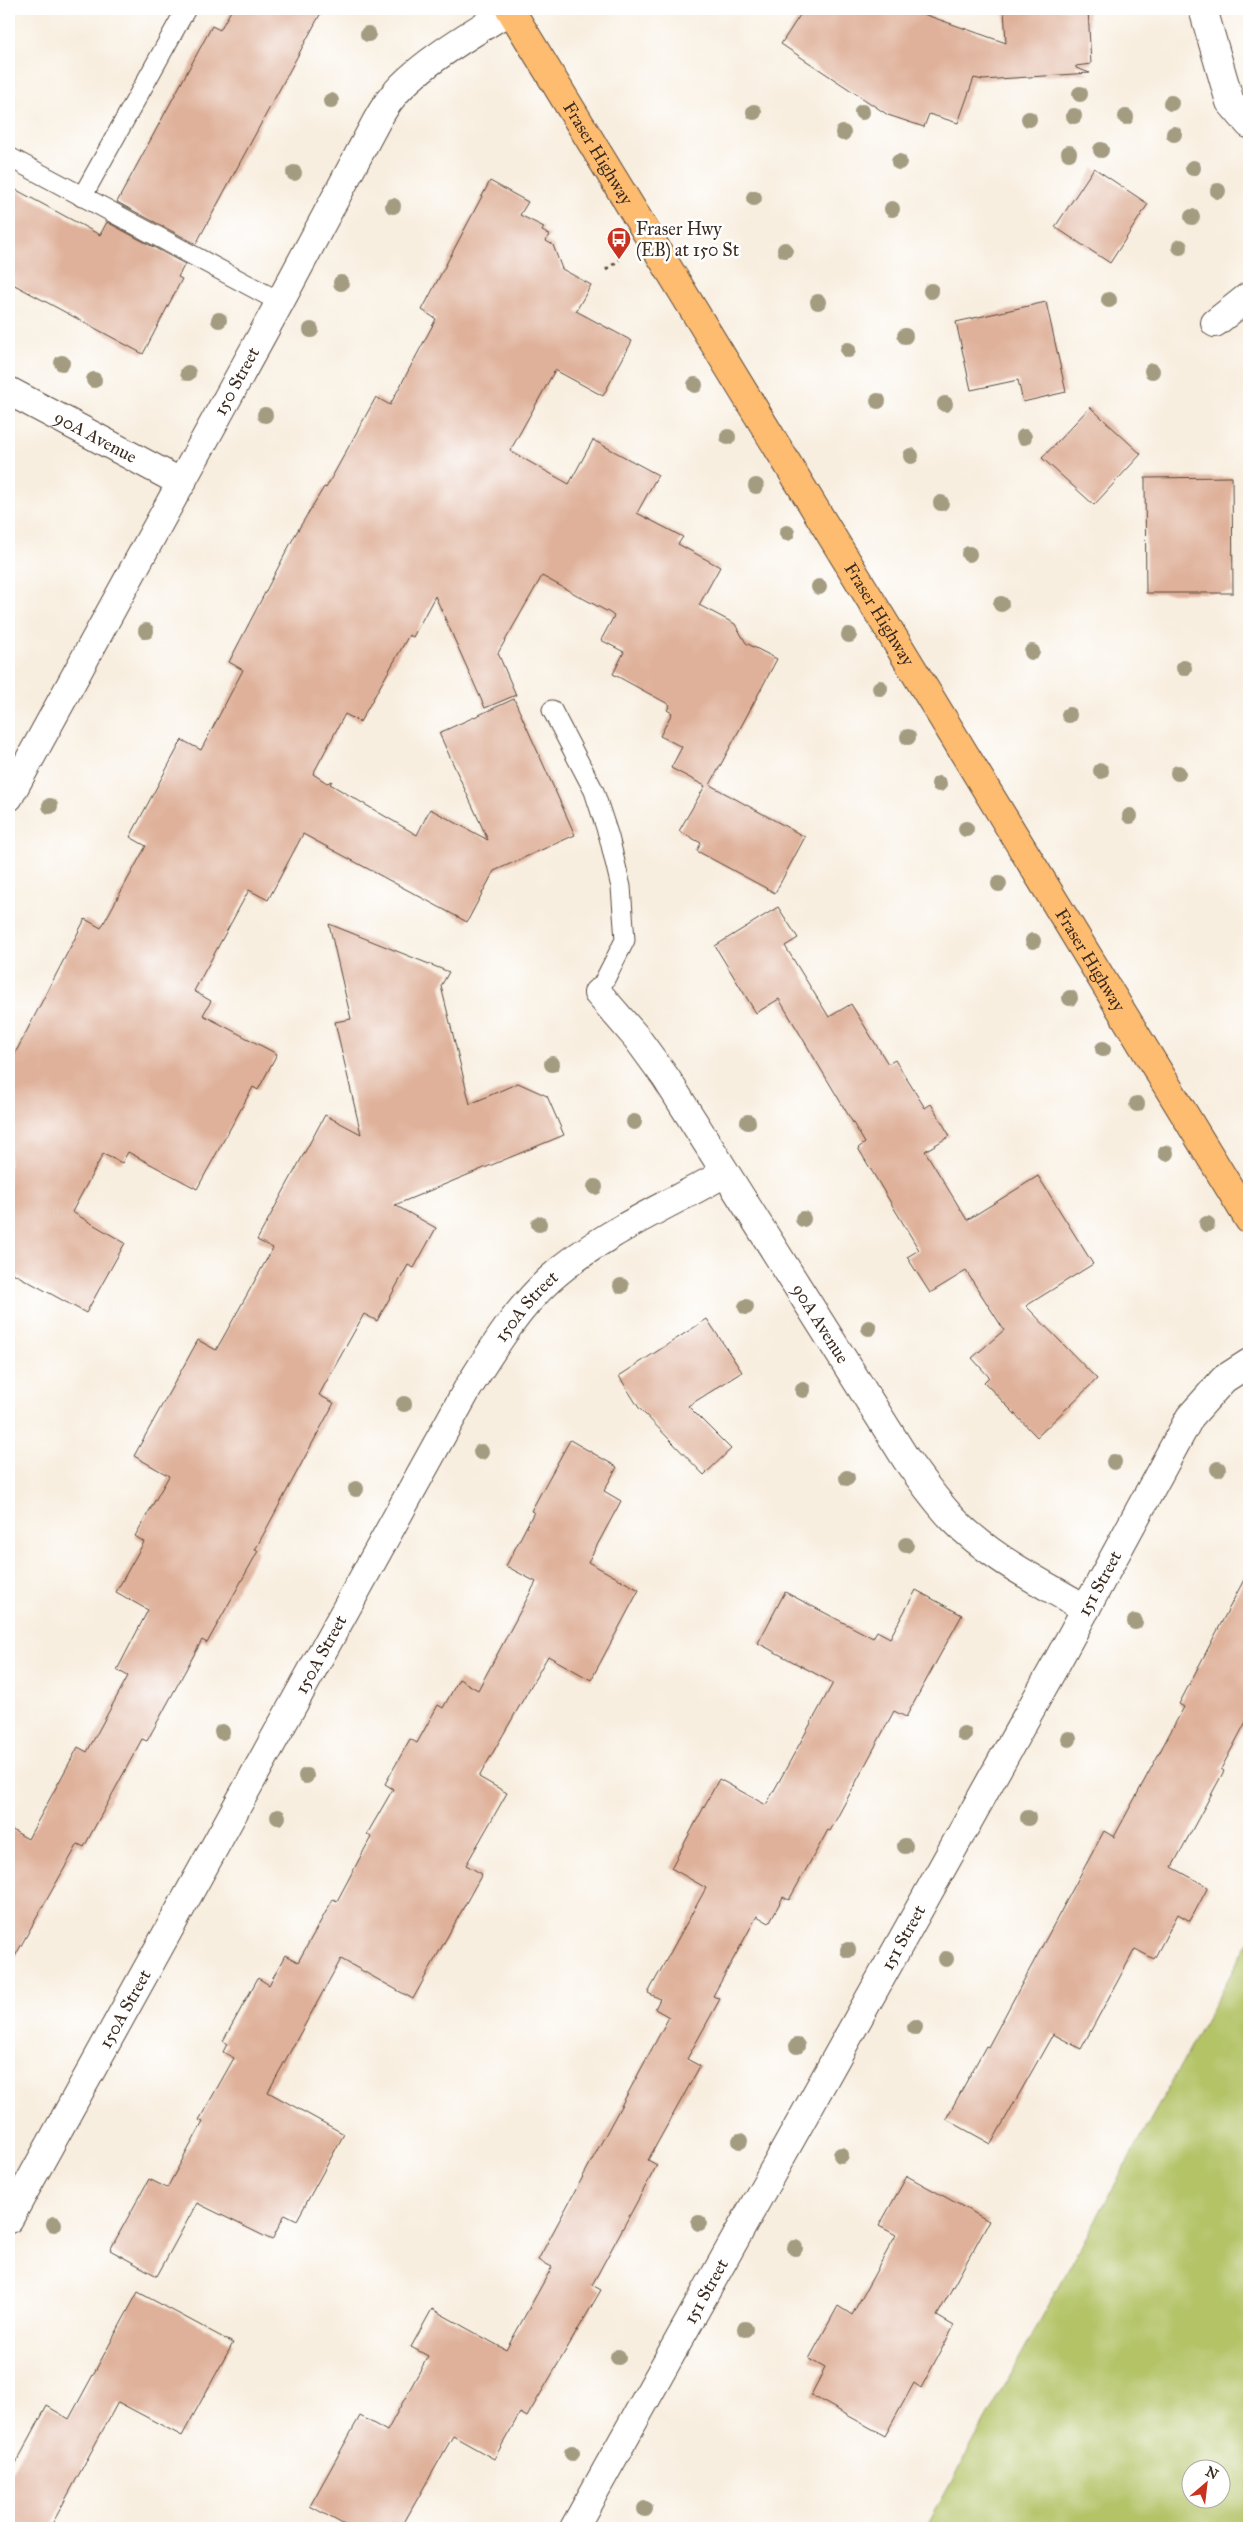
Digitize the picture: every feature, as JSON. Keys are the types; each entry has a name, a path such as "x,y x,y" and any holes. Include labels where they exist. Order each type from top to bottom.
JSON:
{"main road":[{"name":"Fraser Highway","path":"511,9 1249,1220"}],"street":[{"name":"150 Street","path":"9,798 280,302 376,122 393,96 412,77 457,44 511,9"},
{"path":"1203,9 1230,102 1249,124"},
{"path":"1215,323 1249,296"},
{"name":"90A Avenue","path":"9,391 182,482"},
{"name":"90A Avenue","path":"598,993 636,1037 666,1078 906,1459 929,1491 954,1520 980,1543 1007,1563 1086,1609"},
{"name":"150A Street","path":"9,2219 468,1388 500,1338 550,1279 575,1260 602,1241 725,1173"},
{"name":"151 Street","path":"574,2528 1086,1609 1190,1417 1224,1379 1249,1363"}],"lane":[{"path":"82,197 186,9"},
{"path":"9,157 280,302"},
{"path":"552,710 594,791 609,837 621,887 625,940 598,993"}],"path":[{"path":"606,270 619,260"}],"green space":[{"path":"1249,1941 1249,2528 926,2528"}],"building":[{"path":"232,9 323,9 196,244 117,202 212,26 220,30"},
{"path":"804,9 909,9 1006,43 1004,9 1088,9 1091,64 1076,66 1076,68 1090,73 983,80 974,78 958,123 929,114 924,127 888,115 781,44"},
{"path":"1094,168 1148,204 1110,263 1055,227"},
{"path":"490,181 528,202 520,215 544,227 542,231 550,235 546,241 553,245 562,269 591,285 576,311 632,341 603,396 555,370 510,451 569,484 593,440 658,475 637,513 683,537 678,544 720,567 699,605 735,624 746,643 777,659 710,785 805,837 775,893 697,851 701,843 679,831 705,786 671,768 682,747 660,736 672,713 667,710 670,705 613,674 624,652 601,640 614,616 610,613 542,576 498,653 516,695 485,708 435,596 413,637 409,635 360,722 345,714 313,774 327,783 332,781 330,784 417,835 430,809 488,840 439,733 514,699 575,835 494,871 467,922 303,834 268,900 249,890 194,991 211,1001 203,1015 277,1054 258,1090 253,1087 197,1189 128,1152 122,1163 103,1154 72,1212 125,1243 86,1313 9,1271 9,1065 85,919 101,928 146,846 130,837 182,740 201,750 243,670 229,662 295,535 324,487 326,488 376,397 390,405 436,319 422,310"},
{"path":"9,186 100,235 107,222 185,264 178,277 182,279 143,354 9,282"},
{"path":"1046,302 1066,392 1023,402 1018,380 971,390 956,322"},
{"path":"1090,407 1141,454 1094,505 1042,458"},
{"path":"1232,477 1233,593 1146,593 1145,478"},
{"path":"778,907 798,938 785,946 829,1017 851,1004 888,1064 895,1060 925,1108 931,1104 950,1136 925,1151 967,1220 1038,1176 1093,1264 1026,1306 1097,1379 1037,1437 984,1382 989,1377 972,1358 1004,1330 966,1271 930,1293 907,1257 919,1250 858,1148 865,1143 779,999 756,1013 715,946"},
{"path":"329,924 449,972 441,986 470,1104 518,1083 547,1096 564,1135 395,1205 436,1228 414,1268 408,1265 377,1321 364,1314 319,1395 334,1403 255,1550 258,1551 207,1643 202,1640 147,1741 142,1739 84,1847 78,1844 9,1967 9,1828 28,1839 78,1747 87,1752 128,1676 117,1670 148,1610 116,1592 144,1542 135,1536 169,1476 134,1456 198,1340 216,1350 229,1327 273,1248 257,1240 325,1115 361,1134 335,1022 351,1019"},
{"path":"707,1319 742,1372 688,1406 731,1449 704,1475 639,1408 619,1376"},
{"path":"570,1440 617,1467 604,1491 621,1501 588,1562 639,1590 591,1680 548,1656 479,1777 507,1793 466,1865 482,1874 413,1999 341,1959 268,2092 344,2134 297,2220 285,2214 272,2240 197,2203 157,2276 110,2250 149,2179 167,2188 203,2122 199,2120 234,2058 223,2052 227,2044 223,2041 258,1978 269,1985 285,1955 298,1962 333,1899 337,1901 371,1837 367,1834 393,1789 385,1784 410,1739 417,1743 438,1705 443,1708 459,1679 478,1690 536,1582 506,1566 534,1512 531,1511"},
{"path":"1249,1570 1249,1716 1221,1769 1224,1771 1172,1867 1208,1887 1190,1921 1178,1914 1154,1959 1135,1949 1081,2049 1053,2034 991,2144 946,2119 986,2046 988,2047 1104,1831 1114,1837 1184,1707 1179,1704"},
{"path":"916,1590 962,1615 906,1717 894,1711 830,1831 828,1830 789,1900 783,1897 769,1923 757,1916 713,1996 720,1999 687,2059 700,2066 648,2160 657,2165 592,2285 601,2290 527,2417 520,2413 494,2459 453,2436 401,2528 350,2528 310,2506 360,2416 387,2431 428,2356 411,2347 432,2309 506,2350 552,2267 538,2260 669,2017 655,2009 660,1999 648,1993 706,1888 671,1868 719,1779 766,1805 833,1683 758,1643 785,1592 873,1638 877,1631 890,1638"},
{"path":"907,2176 989,2221 937,2316 954,2326 921,2388 914,2383 885,2436 811,2395 825,2368 809,2359 838,2306 852,2315 896,2235 879,2226"},
{"path":"138,2292 233,2343 182,2436 118,2402 50,2528 9,2528 9,2476 47,2406 69,2419"}],"place":[{"name":"Fraser Hwy (EB) at 150 St","path":"619,260"}]}
